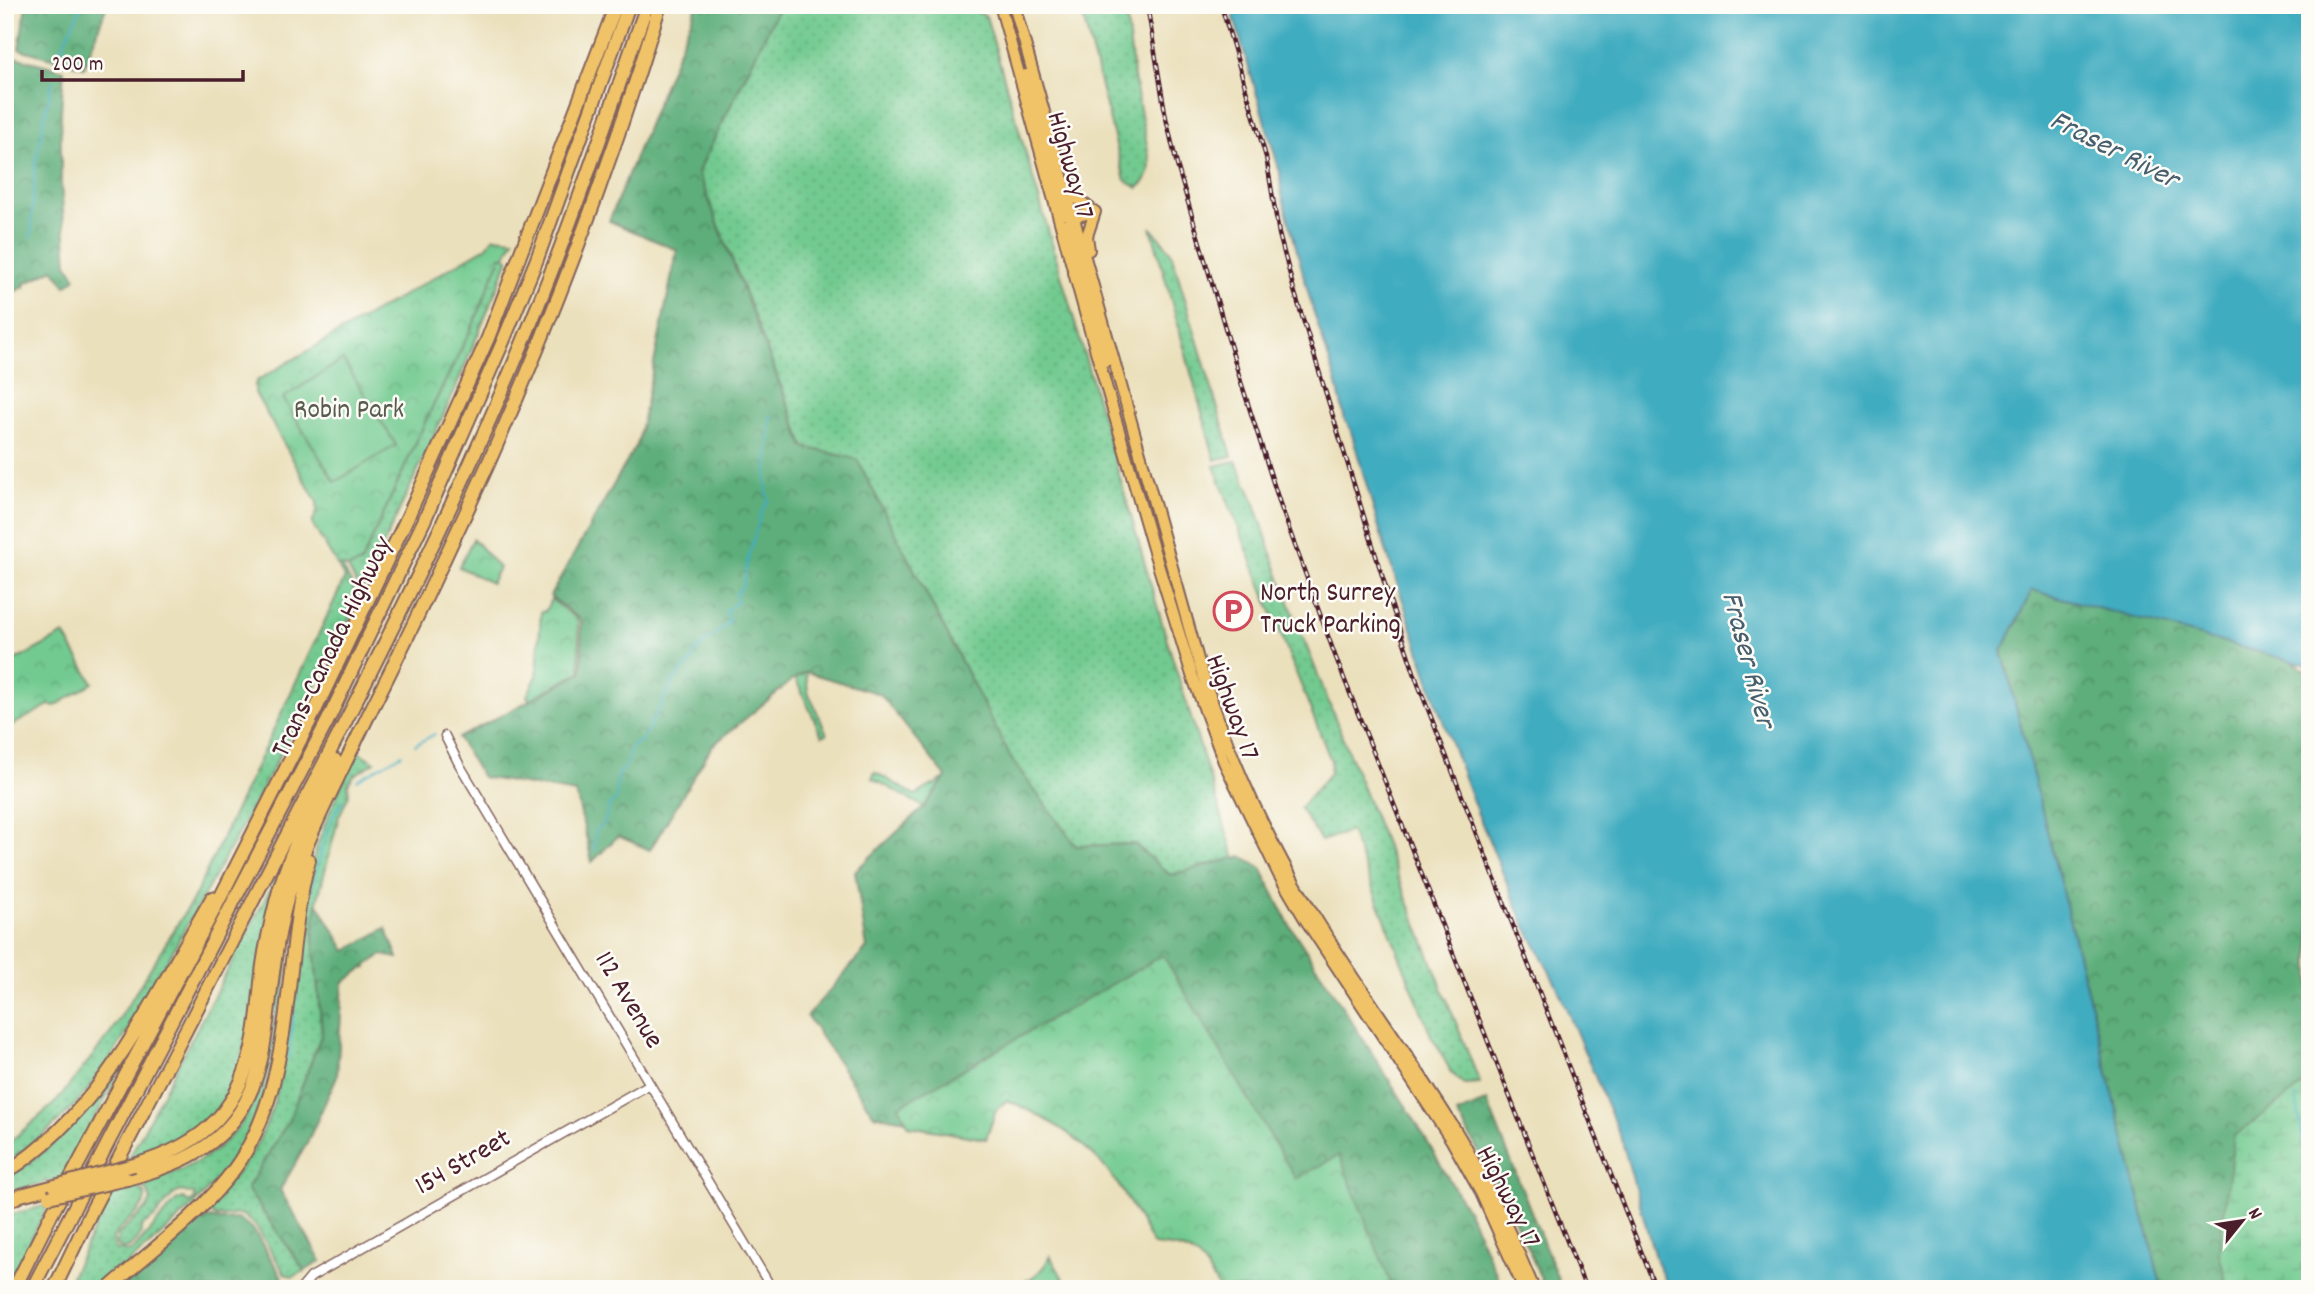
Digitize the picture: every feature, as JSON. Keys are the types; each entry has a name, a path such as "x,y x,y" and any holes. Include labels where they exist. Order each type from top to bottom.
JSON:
{"highway":[{"path":"15,1289 44,1228 156,1021 277,786 409,514 488,338 616,5"},
{"name":"Trans-Canada Highway","path":"32,1289 327,722 424,521 537,259 629,5"},
{"name":"Trans-Canada Highway","path":"54,1289 93,1208 367,683 441,528 520,351 586,182 647,5"},
{"path":"52,1192 127,1179 183,1161 208,1145 233,1122 251,1093 263,1049 286,904 303,857 456,535 534,358 601,188 660,5"},
{"path":"1001,5 1014,32 1063,208 1067,216 1074,217 1095,212"},
{"name":"Highway 17","path":"1001,5 1127,459 1192,675 1224,762 1242,803 1305,919 1452,1141 1481,1193 1524,1289"},
{"name":"Highway 17","path":"1014,5 1199,663 1232,758 1312,914 1459,1136 1489,1188 1534,1289"},
{"path":"1038,88 1076,196 1095,212"},
{"path":"1095,212 1088,232 1088,241 1103,299 1114,359"},
{"path":"1074,217 1070,221 1069,229 1108,367 1127,459"},
{"path":"7,1203 22,1203 178,1149 204,1133 217,1121 239,1086 253,1043 263,964 277,900 297,843 348,734 367,683"},
{"path":"108,1289 186,1221 218,1189 236,1167 262,1117 281,1048 301,889 311,850 337,781"},
{"path":"5,1173 56,1135 79,1111 115,1064 277,786"}],"street":[{"name":"112 Avenue","path":"445,736 459,764 772,1289"},
{"name":"154 Street","path":"302,1288 309,1279 330,1266 650,1083"}],"green space":[{"path":"26,5 107,5 84,67 19,49"},
{"path":"697,5 780,5 698,172 804,447 857,459 1012,760 1076,846 1134,844 1170,875 1242,856 1261,868 1289,924 1411,1114 1471,1217 1503,1289 1219,1289 1234,1276 1065,1130 1037,1113 1007,1100 996,1110 988,1132 874,1115 807,1016 867,948 855,871 924,807 946,777 880,694 806,672 795,678 712,746 650,850 618,836 592,862 576,793 482,777 458,738 582,673 581,620 550,596 638,442 677,250 609,221"},
{"path":"780,5 961,5 986,16 1169,647 1235,859 1170,875 1134,844 1076,846 1012,760 805,448 698,172"},
{"path":"1080,5 1125,5 1134,78 1150,161 1148,176 1138,188 1125,180"},
{"path":"7,55 64,70 61,184 67,263 76,278 66,286 53,269 5,297"},
{"path":"1151,227 1171,252 1232,456 1215,460"},
{"name":"Robin Park","path":"494,237 514,239 505,257 501,256 474,323 426,420 361,563 348,568 337,565 312,524 317,502 255,393 255,384 486,247"},
{"path":"501,255 509,259 455,390 361,593 348,568 361,563 426,420 474,323"},
{"path":"343,360 396,445 335,482 283,398"},
{"path":"1236,461 1253,498 1283,587 1480,1083 1464,1084 1458,1080 1432,1038 1350,831 1321,841 1300,808 1330,773 1331,761 1214,466"},
{"path":"473,539 499,568 491,583 459,567"},
{"path":"341,564 359,599 256,801 153,987 128,1031 85,1093 48,1131 5,1164 5,1146 56,1102 110,1034 195,896 345,578 337,565"},
{"path":"2032,590 2289,659 2310,674 2310,1080 2307,1081 2219,1252 2228,1289 2162,1289 2002,651"},
{"path":"551,599 578,620 580,672 529,700 527,696 537,676 541,611 545,612"},
{"path":"64,634 93,683 55,706 49,705 13,725 5,710 5,662 22,657"},
{"path":"806,672 808,692 827,734 822,736 795,678"},
{"path":"357,751 375,762 353,776 348,784 349,795 339,816 317,902 313,937 322,1033 289,1120 247,1189 305,1271 293,1277 285,1274 256,1226 241,1214 217,1217 209,1212 206,1220 192,1222 245,1163 270,1115 283,1064 295,959 313,860 327,818"},
{"path":"875,772 915,795 947,777 924,807 872,778"},
{"path":"281,868 252,1015 241,1056 241,1068 230,1094 208,1122 178,1145 127,1162"},
{"path":"317,902 346,951 386,928 398,958 382,955 343,983 337,1076 307,1143 280,1190 321,1261 305,1271 247,1189 289,1120 322,1033 313,937"},
{"path":"291,904 294,905 276,1046 268,1081 241,1146 221,1175 193,1206 100,1289 65,1289 112,1191 137,1187 145,1194 145,1200 138,1212 113,1238 115,1249 128,1252 135,1248 177,1200 184,1198 188,1203 195,1200 194,1194 181,1191 174,1194 154,1218 141,1227 136,1241 123,1249 117,1245 118,1235 151,1201 147,1190 136,1183 178,1171 206,1156 228,1139 245,1118 257,1094 271,1042 281,954"},
{"path":"1163,955 1296,1179 1339,1155 1393,1289 1219,1289 1201,1260 1194,1255 1178,1248 1153,1245 1134,1209 1111,1175 1077,1140 1037,1114 1007,1100 996,1110 986,1139 909,1126 899,1106"},
{"path":"137,1041 62,1178 5,1193 5,1180 62,1134 94,1100"},
{"path":"2310,1080 2310,1289 2228,1289 2219,1252 2234,1136"},
{"path":"1487,1101 1562,1289 1545,1289 1504,1200 1457,1114"},
{"path":"48,1205 7,1289 5,1289 5,1216"},
{"path":"210,1218 239,1219 253,1229 282,1277 284,1283 281,1289 118,1289 199,1222"},
{"path":"1050,1256 1069,1289 1007,1289 1032,1277 1047,1263"}],"water":[{"name":"Fraser River","path":"1230,5 2310,5 2310,666 2032,590 2002,651 2162,1289 1669,1289 1656,1261 1621,1138 1556,984 1523,921 1477,812 1440,713 1382,538 1350,428 1345,421 1337,384 1313,310 1281,191 1280,172"}],"waterway":[{"path":"58,55 82,5"},
{"path":"31,237 35,167 52,81"},
{"path":"594,850 596,829 604,824 609,806 617,798 618,777 627,764 631,748 642,740 676,677 694,659 694,653 729,622 726,611 737,602 736,594 743,585 762,511 768,502 766,481 771,415"},
{"path":"415,745 435,734"},
{"path":"357,780 402,754"},
{"path":"289,1058 300,958 313,884 325,837 343,800"},
{"path":"2296,1097 2310,1184"}],"railway":[{"path":"1147,5 1166,118 1177,165 1281,507 1336,658 1586,1289"},
{"path":"1221,5 1266,157 1279,234 1294,290 1418,684 1656,1289"}],"place":[{"name":"North Surrey Truck Parking","path":"1233,611"}]}
